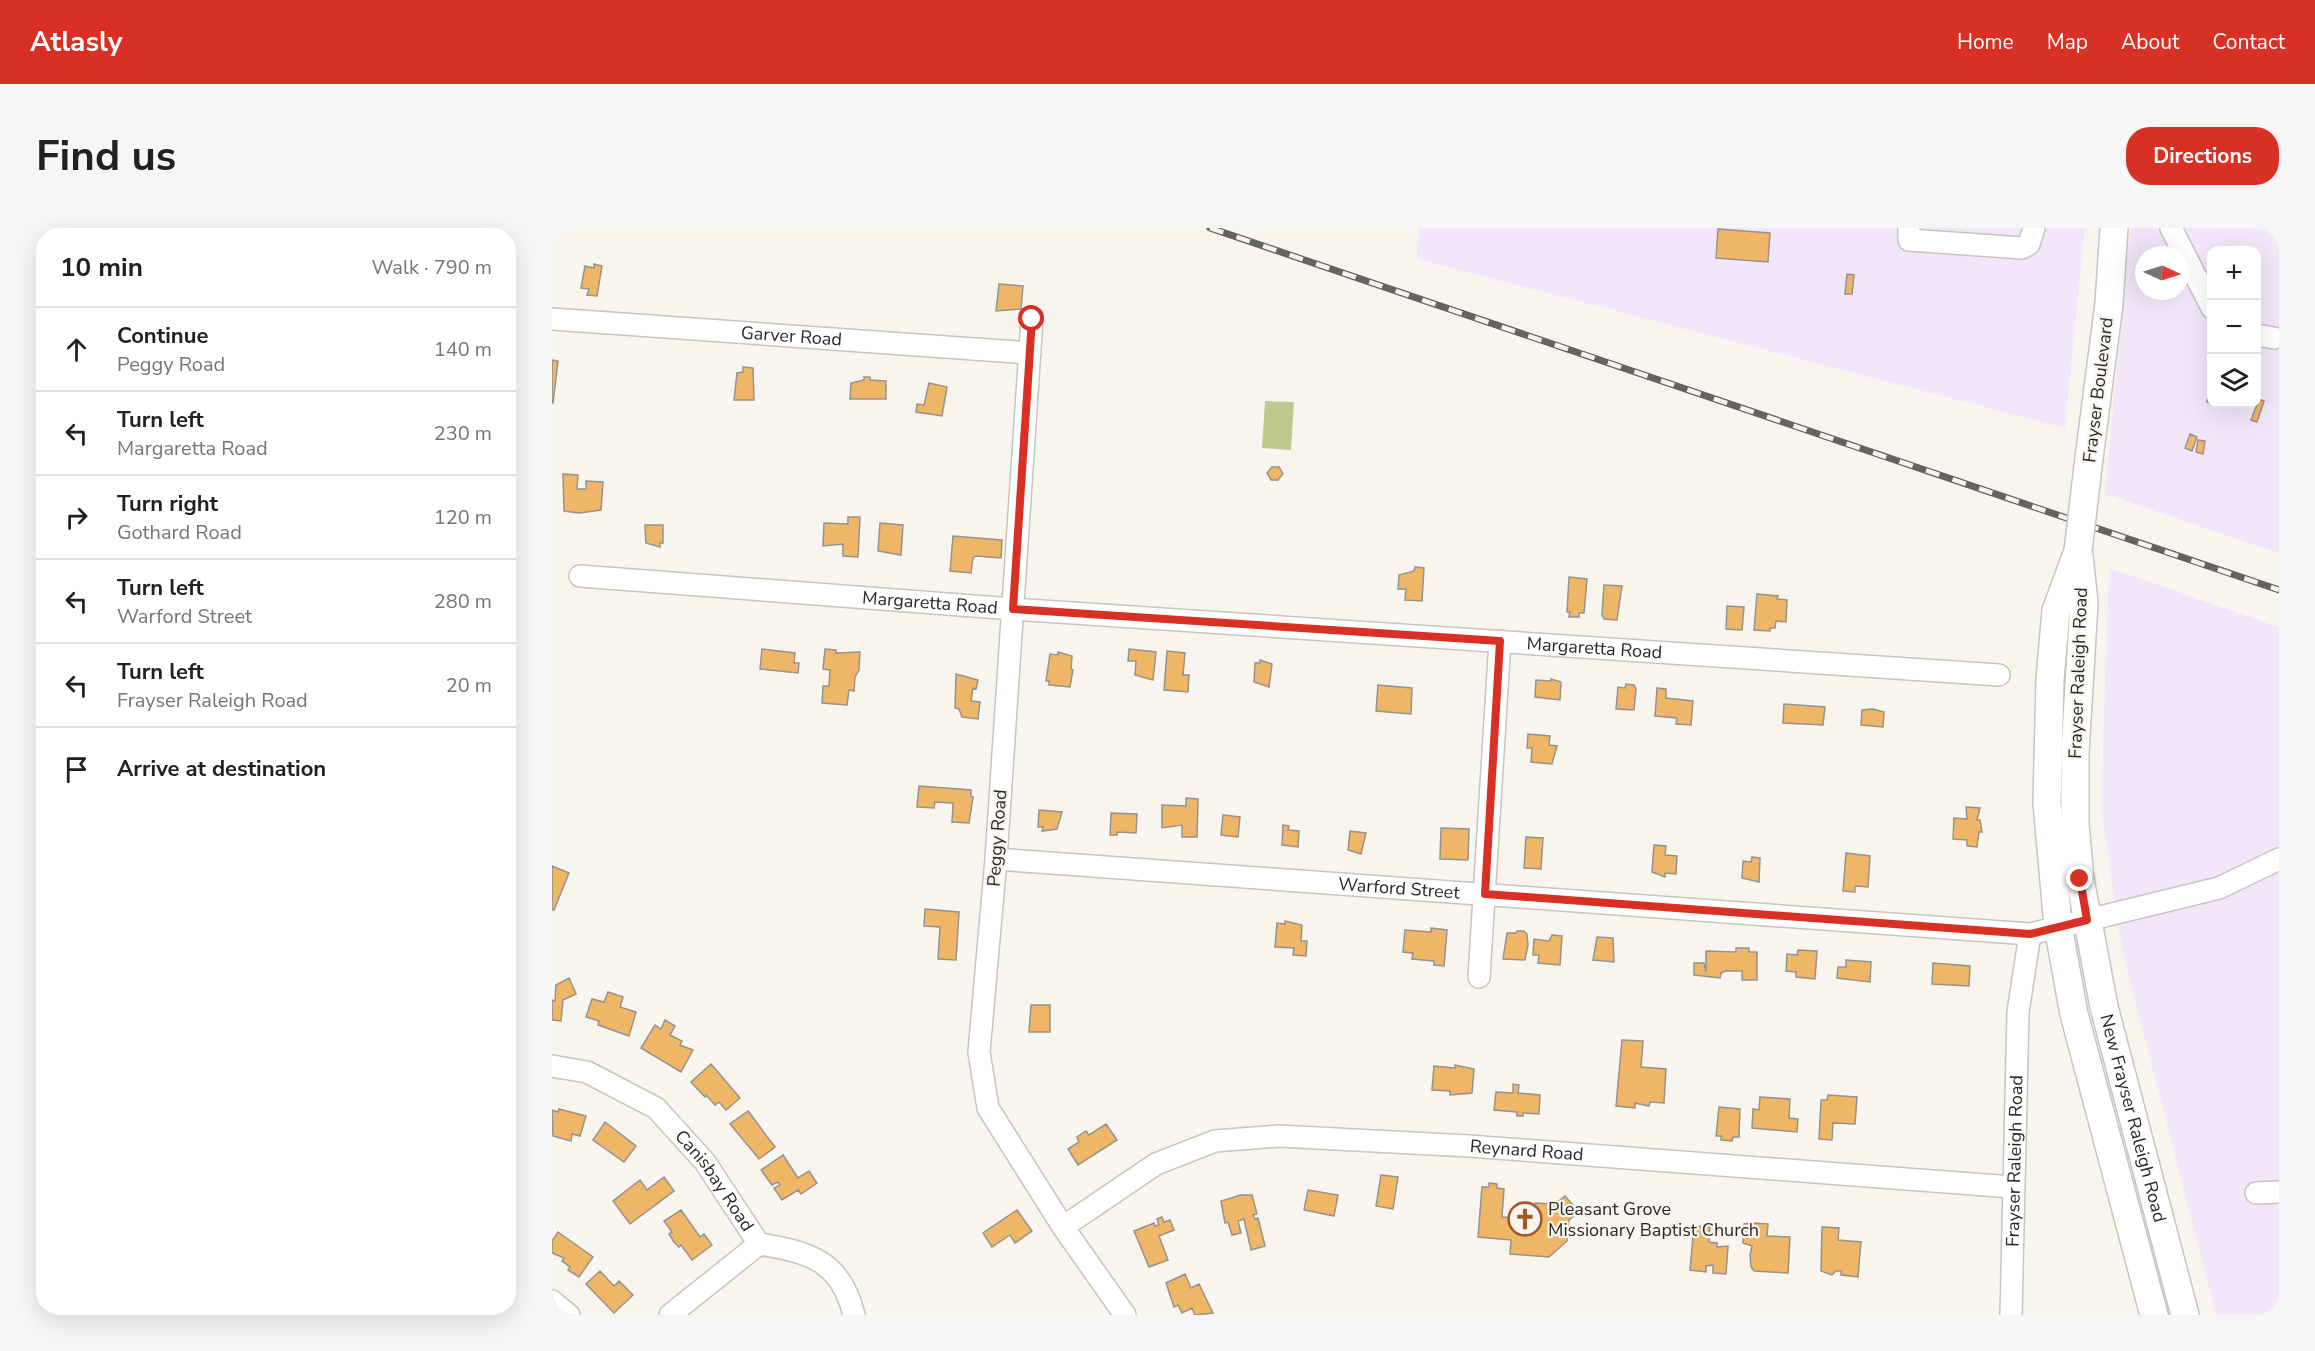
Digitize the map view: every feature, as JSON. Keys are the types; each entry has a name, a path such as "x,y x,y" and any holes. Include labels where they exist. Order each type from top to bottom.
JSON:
{"main road":[{"name":"Frayser Boulevard","path":"2078,551 2109,304 2114,228"},
{"name":"Frayser Raleigh Road","path":"2078,551 2084,603 2075,753 2075,825 2087,920"},
{"name":"Frayser Raleigh Road","path":"2058,926 2047,803 2050,679 2056,611 2078,551"},
{"name":"New Frayser Raleigh Road","path":"2087,920 2104,1007 2185,1315"},
{"name":"New Frayser Raleigh Road","path":"2058,926 2074,1014 2154,1315"}],"street":[{"path":"1910,228 1909,240 2022,248 2029,244 2034,228"},
{"path":"2170,228 2207,300"},
{"name":"Garver Road","path":"552,319 1030,353"},
{"name":"Peggy Road","path":"1032,319 996,859 979,1052 988,1108 1063,1227 1125,1315"},
{"name":"Margaretta Road","path":"580,576 1013,609 1999,675"},
{"path":"1479,977 1500,641"},
{"name":"Warford Street","path":"996,859 2030,934 2219,888 2279,859"},
{"name":"Frayser Raleigh Road","path":"2011,1315 2012,1187 2018,1012 2030,934"},
{"name":"Canisbay Road","path":"552,1066 587,1072 656,1108 705,1162 759,1244 806,1254 824,1262 849,1294 854,1315"},
{"name":"Reynard Road","path":"1063,1227 1156,1164 1215,1141 1279,1136 1469,1146 2012,1187"},
{"path":"2256,1193 2279,1192"},
{"path":"670,1315 759,1244"},
{"path":"552,1301 569,1315"}],"shaded area":[{"path":"1419,228 2085,228 2065,428 1417,259"},
{"path":"2130,228 2279,228 2279,553 2105,494"},
{"path":"2109,568 2279,627 2279,1315 2216,1315 2122,950 2101,805"}],"green space":[{"path":"1265,401 1294,402 1291,450 1262,448"}],"building":[{"path":"1718,229 1770,233 1768,262 1716,258"},
{"path":"594,264 602,266 597,296 587,295 589,289 581,288 585,266 594,268"},
{"path":"1847,274 1854,275 1852,294 1845,294"},
{"path":"999,284 1023,286 1021,309 996,311"},
{"path":"552,360 558,361 553,403 552,403"},
{"path":"743,367 753,368 754,400 734,400 737,373 743,372"},
{"path":"864,377 870,377 870,380 886,381 886,399 850,399 851,383 864,380"},
{"path":"929,383 947,387 942,416 916,412 917,404 924,405"},
{"path":"2261,400 2264,401 2257,422 2251,420 2256,408 2261,408"},
{"path":"2190,434 2197,437 2192,451 2185,448"},
{"path":"2198,440 2205,441 2203,454 2196,452"},
{"path":"1272,467 1279,467 1283,474 1278,480 1271,480 1267,473"},
{"path":"563,474 578,475 577,489 586,489 586,481 603,482 601,510 579,513 564,511"},
{"path":"848,517 860,517 858,557 843,556 843,544 823,546 824,523 848,524"},
{"path":"880,523 903,525 901,555 878,551"},
{"path":"645,525 663,525 663,543 660,543 660,547 646,543"},
{"path":"953,536 1002,540 1001,558 976,556 973,558 971,573 950,571"},
{"path":"1415,567 1424,568 1422,601 1405,600 1406,589 1398,589 1399,575 1414,571"},
{"path":"1569,577 1587,579 1584,613 1579,613 1579,617 1569,617 1570,612 1567,612"},
{"path":"1604,585 1622,586 1617,620 1604,619 1602,615"},
{"path":"1757,594 1778,596 1777,599 1787,600 1786,622 1776,621 1775,628 1770,628 1770,631 1754,630"},
{"path":"1727,606 1744,607 1742,630 1726,629"},
{"path":"762,649 795,653 794,663 799,663 798,673 760,669"},
{"path":"825,649 836,650 836,653 860,652 854,691 849,690 847,705 822,703 823,686 829,686 830,670 823,669"},
{"path":"1129,649 1156,652 1153,680 1135,675 1136,661 1128,661"},
{"path":"1167,651 1185,653 1183,675 1189,675 1188,692 1164,690"},
{"path":"1058,652 1072,656 1071,669 1073,670 1070,687 1049,685 1049,681 1046,681 1050,654 1058,655"},
{"path":"1260,660 1272,664 1269,687 1254,682 1255,663 1260,663"},
{"path":"956,674 978,680 976,689 973,688 971,701 980,702 978,719 962,717 959,709 955,708"},
{"path":"1551,679 1561,682 1560,700 1535,697 1536,680 1551,681"},
{"path":"1626,684 1634,685 1636,689 1634,710 1616,709 1618,687 1625,688"},
{"path":"1378,685 1412,688 1411,714 1376,711"},
{"path":"1657,688 1666,689 1666,698 1693,701 1691,725 1676,724 1677,718 1655,716"},
{"path":"1784,704 1825,707 1823,725 1783,723"},
{"path":"1873,709 1884,712 1883,727 1861,725 1862,710"},
{"path":"1528,734 1550,736 1549,745 1557,746 1552,764 1531,762 1532,748 1527,748"},
{"path":"919,786 971,790 971,797 973,797 969,823 952,822 953,803 935,802 934,808 917,807"},
{"path":"1186,798 1198,799 1197,837 1182,837 1182,825 1162,828 1162,805 1186,806"},
{"path":"1966,807 1980,808 1977,820 1980,820 1982,832 1979,832 1977,847 1967,846 1967,840 1953,839 1954,818 1967,819"},
{"path":"1039,810 1062,812 1057,829 1042,831 1043,827 1038,827"},
{"path":"1111,813 1137,814 1136,833 1117,832 1117,835 1110,835"},
{"path":"1223,815 1240,817 1238,837 1221,835"},
{"path":"1283,825 1289,826 1288,830 1299,831 1298,847 1282,845"},
{"path":"1441,828 1469,829 1468,860 1440,859"},
{"path":"1350,831 1366,833 1361,854 1348,850"},
{"path":"1526,837 1543,838 1541,869 1524,868"},
{"path":"1654,845 1666,846 1665,855 1677,856 1676,874 1665,873 1665,877 1652,872"},
{"path":"1846,853 1870,856 1868,887 1855,886 1855,892 1843,891"},
{"path":"1752,857 1760,858 1759,882 1742,878 1743,861 1751,862"},
{"path":"552,866 569,873 554,910 552,910"},
{"path":"925,909 959,912 956,960 938,959 940,927 924,926"},
{"path":"1285,921 1302,925 1301,941 1307,941 1306,956 1293,955 1294,948 1275,947 1277,923 1285,924"},
{"path":"1431,928 1447,930 1444,966 1434,965 1434,961 1412,959 1413,953 1403,952 1405,930 1431,932"},
{"path":"1524,931 1527,934 1528,945 1525,960 1503,959 1507,933"},
{"path":"1552,935 1562,936 1560,965 1538,963 1539,955 1533,955 1534,939 1549,941"},
{"path":"1597,937 1613,938 1614,962 1593,960"},
{"path":"1736,948 1749,948 1749,952 1757,952 1757,980 1742,980 1742,971 1725,971 1721,973 1720,978 1694,975 1694,963 1704,963 1706,972 1706,951 1736,952"},
{"path":"1798,950 1817,951 1815,979 1796,977 1796,972 1786,971 1787,954 1797,955"},
{"path":"1846,960 1871,962 1870,982 1837,978 1838,967 1846,967"},
{"path":"1933,963 1970,966 1969,986 1932,984"},
{"path":"569,978 576,994 563,1000 561,1021 552,1020 552,1000 555,1001 556,985"},
{"path":"608,992 623,997 620,1007 636,1012 629,1036 598,1025 599,1021 586,1017 592,999 604,1002"},
{"path":"1031,1005 1050,1005 1050,1032 1029,1032"},
{"path":"665,1020 675,1026 670,1035 682,1041 680,1045 693,1050 681,1072 641,1048 655,1025 661,1029"},
{"path":"1622,1040 1643,1041 1641,1067 1666,1069 1664,1103 1650,1102 1649,1106 1635,1103 1635,1108 1616,1106"},
{"path":"711,1064 740,1098 726,1110 719,1102 715,1105 706,1095 705,1097 691,1082"},
{"path":"1455,1065 1474,1069 1472,1093 1450,1095 1450,1091 1432,1090 1434,1066 1455,1068"},
{"path":"1513,1084 1519,1085 1518,1093 1540,1095 1539,1114 1523,1113 1523,1116 1517,1116 1517,1112 1494,1110 1496,1092 1513,1093"},
{"path":"1828,1095 1857,1097 1855,1124 1833,1123 1832,1140 1819,1139 1821,1100 1827,1100"},
{"path":"1760,1097 1790,1099 1789,1118 1798,1119 1797,1132 1752,1128 1753,1109 1759,1110"},
{"path":"1719,1107 1740,1109 1739,1137 1733,1137 1732,1141 1721,1140 1721,1136 1716,1136"},
{"path":"559,1109 586,1116 580,1136 572,1134 571,1141 553,1136 552,1110 558,1112"},
{"path":"748,1111 775,1147 759,1159 730,1124"},
{"path":"605,1122 636,1146 624,1162 593,1140"},
{"path":"1106,1124 1117,1140 1078,1165 1068,1149 1079,1142 1077,1137 1086,1131 1089,1135"},
{"path":"783,1155 798,1178 809,1171 817,1183 801,1194 798,1190 782,1200 774,1188 780,1185 778,1182 772,1185 761,1170"},
{"path":"1381,1175 1398,1177 1393,1209 1376,1206"},
{"path":"664,1177 674,1191 630,1224 613,1201 640,1180 647,1190"},
{"name":"Pleasant Grove Missionary Baptist Church","path":"1489,1183 1497,1184 1497,1188 1504,1189 1502,1217 1517,1218 1535,1203 1555,1204 1565,1196 1579,1212 1569,1220 1567,1241 1549,1257 1510,1254 1511,1240 1478,1237 1482,1187 1489,1187"},
{"path":"1308,1190 1338,1195 1334,1216 1304,1210"},
{"path":"1241,1195 1252,1195 1257,1214 1253,1215 1255,1219 1258,1218 1265,1246 1251,1250 1244,1219 1238,1221 1241,1233 1232,1235 1228,1222 1225,1223 1221,1201"},
{"path":"681,1210 700,1237 704,1234 712,1245 692,1260 681,1245 679,1247 674,1242 669,1234 672,1232 664,1221"},
{"path":"1017,1210 1032,1231 1015,1243 1010,1235 992,1247 983,1233"},
{"path":"1162,1217 1164,1222 1170,1220 1174,1230 1159,1236 1168,1260 1149,1267 1134,1231 1154,1223 1155,1226 1159,1225 1157,1219"},
{"path":"1744,1224 1768,1224 1767,1236 1790,1237 1788,1273 1754,1271 1751,1267 1752,1246 1743,1243"},
{"path":"1694,1226 1710,1227 1709,1242 1717,1243 1717,1247 1728,1246 1726,1274 1713,1273 1713,1265 1706,1266 1706,1272 1690,1270"},
{"path":"1822,1227 1839,1228 1838,1240 1861,1242 1858,1277 1841,1275 1841,1271 1836,1271 1832,1275 1821,1271"},
{"path":"558,1232 593,1257 579,1277 568,1270 570,1267 562,1261 564,1258 552,1253 552,1241"},
{"path":"600,1271 614,1286 619,1281 633,1295 614,1313 586,1284"},
{"path":"1185,1274 1191,1288 1199,1284 1213,1313 1195,1315 1192,1308 1182,1313 1178,1305 1174,1307 1166,1283"}],"railway":[{"path":"1210,228 2279,590"}],"place":[{"name":"Pleasant Grove Missionary Baptist Church","path":"1525,1219"}],"route":[{"path":"1032,319 1013,609 1500,641 1485,894 2030,934 2087,920 2080,879"}]}
